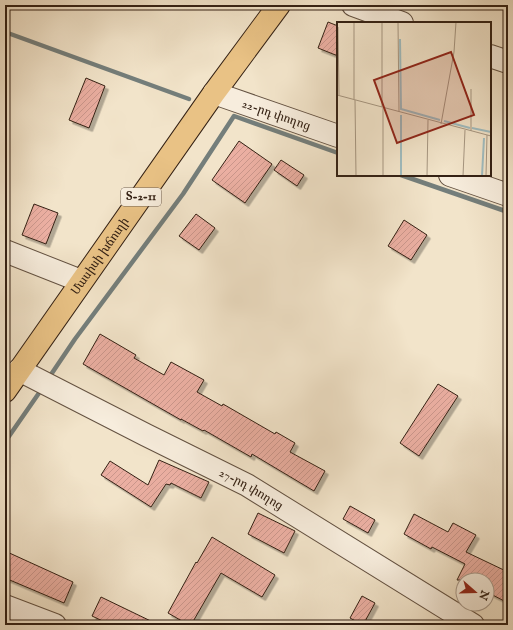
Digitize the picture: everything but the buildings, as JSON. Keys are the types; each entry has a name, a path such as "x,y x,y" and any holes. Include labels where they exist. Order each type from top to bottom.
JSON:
{"main road":[{"name":"Մասիսի խճուղի","path":"5,391 214,93 279,5"}],"street":[{"path":"353,5 399,22"},
{"path":"491,56 508,62"},
{"name":"22-րդ փողոց","path":"214,93 337,136"},
{"path":"453,176 508,195"},
{"path":"5,251 81,281"},
{"name":"27-րդ փողոց","path":"20,370 247,485 472,625"},
{"path":"5,606 55,625"}],"waterway":[{"path":"5,32 189,99"},
{"path":"50,376 75,339 183,194 234,116 337,153"},
{"path":"404,176 508,212"},
{"path":"5,442 39,393"}]}
